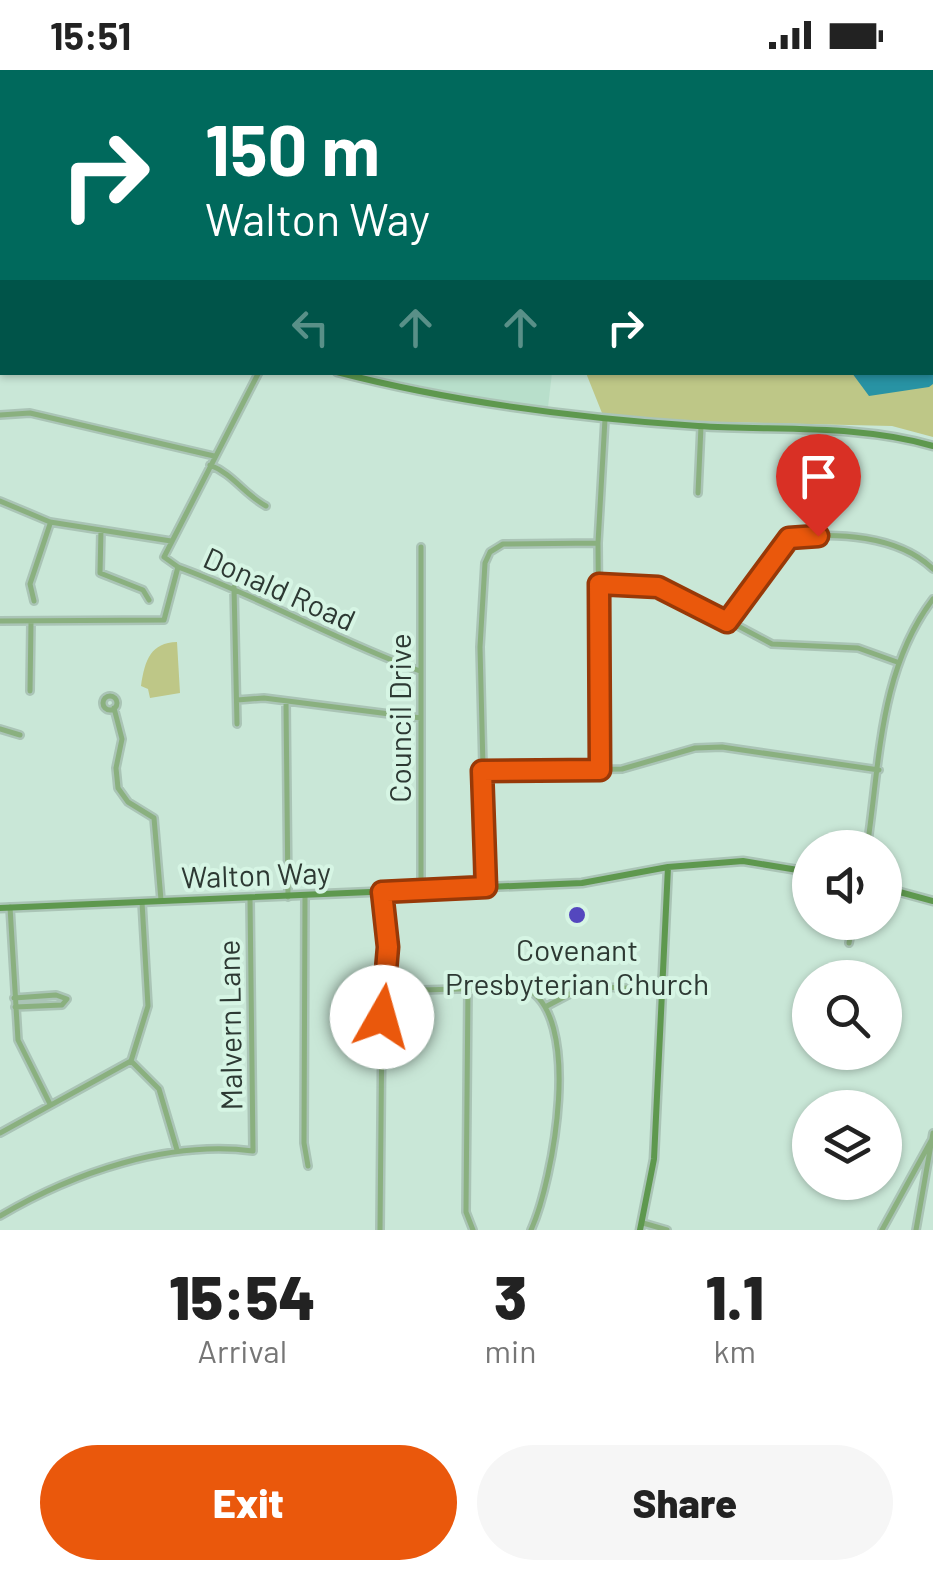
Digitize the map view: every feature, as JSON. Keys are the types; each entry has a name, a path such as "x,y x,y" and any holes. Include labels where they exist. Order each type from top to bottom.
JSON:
{"street":[{"path":"0,621 164,620 178,567 164,557 257,375"},
{"path":"349,375 452,399 605,419 877,434 933,446"},
{"path":"0,415 30,413 214,456"},
{"path":"600,770 598,543 605,419"},
{"path":"698,493 701,426"},
{"path":"210,465 231,476 246,494 266,506"},
{"path":"0,501 50,522 171,541"},
{"path":"34,601 30,584 50,522"},
{"path":"101,530 100,573 143,590 149,600"},
{"path":"727,622 789,538 850,539 900,546 933,570"},
{"path":"486,887 482,599 490,552 503,544 598,543"},
{"name":"Council Drive","path":"421,546 421,890"},
{"name":"Donald Road","path":"178,567 234,587 354,646 420,671"},
{"path":"599,584 658,587 772,644 858,648 896,662"},
{"path":"234,587 237,724"},
{"path":"870,830 896,662 933,599"},
{"path":"30,691 31,622"},
{"path":"237,700 286,701 421,718"},
{"path":"286,701 288,896"},
{"path":"114,708 122,740 116,780 128,802 154,818 161,900"},
{"path":"0,730 20,735"},
{"path":"482,771 622,769 694,748 722,747 879,770"},
{"path":"477,887 477,807 482,783"},
{"name":"Walton Way","path":"0,908 582,883 668,868 743,861 792,869"},
{"path":"667,1230 641,1226 654,1159 668,868"},
{"path":"380,1230 382,1017 387,991 382,892"},
{"path":"902,892 933,900"},
{"path":"305,896 304,1143 308,1166"},
{"name":"Malvern Lane","path":"177,1150 253,1151 250,898"},
{"path":"0,1133 131,1061 148,1006 142,900"},
{"path":"10,908 18,1040 50,1104"},
{"path":"546,1006 585,986 662,990"},
{"path":"468,987 466,1212 474,1230"},
{"path":"387,991 523,987 536,992 546,1006 558,1034 553,1164 532,1230"},
{"path":"14,998 56,995 68,1004 14,1007"},
{"path":"0,1216 83,1176 177,1150 159,1089 131,1061"},
{"path":"916,1230 933,1133"},
{"path":"882,1230 904,1198 931,1141"}],"shaded area":[{"path":"369,375 552,375 548,407 488,400"}],"green space":[{"path":"587,375 933,375 933,437 892,426 677,421 602,413"},
{"path":"177,642 180,693 150,698 148,689 141,686 147,660 155,649"}],"water":[{"path":"853,375 933,375 929,387 869,396"}],"place":[{"name":"Covenant Presbyterian Church","path":"577,915"}],"route":[{"path":"382,1017 388,947 382,892 486,887 482,771 600,770 599,584 658,587 727,622 789,538 818,536"}]}
